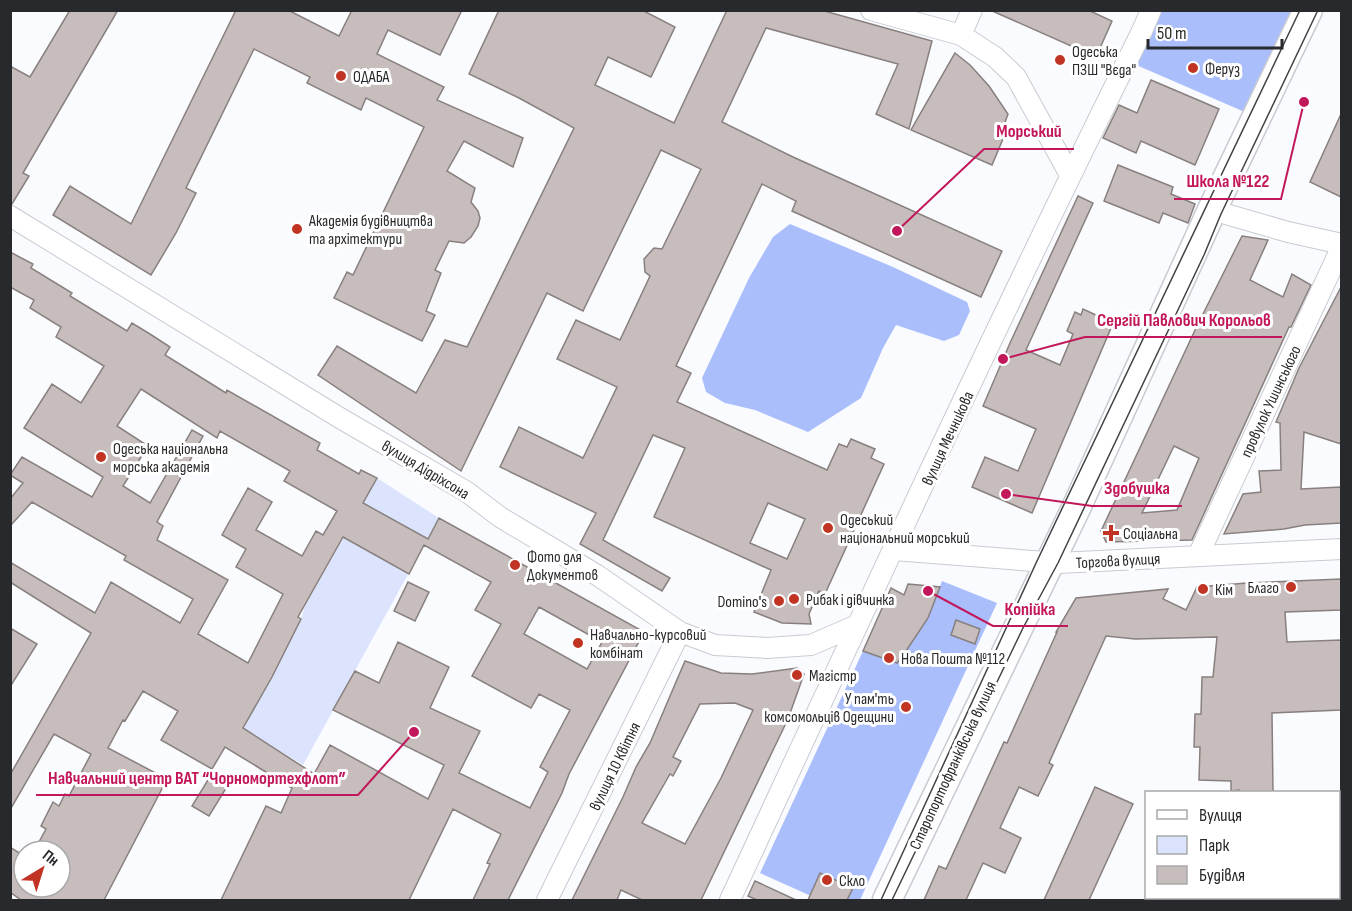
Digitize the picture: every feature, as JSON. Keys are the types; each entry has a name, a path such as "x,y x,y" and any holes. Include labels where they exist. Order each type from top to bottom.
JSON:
{"main road":[{"name":"Старопортофранківська вулиця","path":"887,900 1077,506 1212,210 1308,10"}],"street":[{"path":"871,10 961,34 995,57 1016,77 1070,175"},
{"path":"961,34 972,10"},
{"name":"вулиця Мечникова","path":"730,900 857,626 1150,10"},
{"path":"1212,210 1341,245"},
{"name":"вулиця Дідріхсона","path":"10,216 302,395 467,492 501,517 597,575 680,632 715,645 767,648 811,645 857,626"},
{"name":"провулок Ушинського","path":"1198,556 1341,245"},
{"name":"Торгова вулиця","path":"894,550 1048,563 1341,549"},
{"name":"вулиця 10 Квітня","path":"547,900 680,632"}],"green space":[{"path":"377,478 439,518 303,765 243,729 301,619 305,606"}],"shaded area":[{"path":"1161,11 1297,11 1247,113 1134,64"},
{"path":"790,224 893,267 967,302 970,311 959,335 944,341 896,325 861,398 808,432 755,410 725,403 706,392 702,378 749,278 773,237"},
{"path":"942,581 997,603 860,900 820,900 760,873 863,651 897,663 928,618"}],"building":[{"path":"70,10 118,10 23,173 29,176 10,204 10,66 30,77"},
{"path":"236,10 288,10 339,36 352,10 462,10 440,55 388,30 377,54 444,87 437,100 523,138 513,167 464,141 447,171 475,188 471,202 480,218 471,237 464,243 449,241 435,270 441,273 426,311 435,315 422,341 334,298 347,272 353,275 424,127 366,98 361,110 307,83 310,77 254,49 186,188 196,193 151,275 53,215 70,186 131,224"},
{"path":"499,10 642,10 675,27 651,77 608,57 595,85 674,123 727,10 821,10 932,41 909,129 876,114 898,64 766,28 722,122 793,157 1002,251 981,297 792,211 796,201 762,184 676,366 691,373 677,402 827,470 839,444 847,447 851,439 875,449 871,458 884,464 825,594 819,591 809,614 811,624 782,623 754,612 771,570 654,517 685,448 653,435 603,540 670,578 662,591 580,544 596,513 500,467 519,427 583,458 617,387 557,359 576,320 620,340 650,276 645,272 644,259 654,248 662,249 701,169 661,150 583,311 547,293 461,471 318,375 337,346 416,393 445,340 467,347 574,128 469,74","holes":["768,503 805,519 787,559 750,543"]},
{"path":"990,10 1088,10 1112,21 1096,57"},
{"path":"955,53 970,65 989,86 1008,114 1004,125 1008,127 992,165 911,130"},
{"path":"1151,80 1219,109 1195,165 1141,141 1136,153 1103,138 1119,105 1137,113"},
{"path":"1341,114 1341,197 1310,182"},
{"path":"1118,165 1173,187 1171,194 1195,204 1188,223 1163,213 1159,223 1104,201"},
{"path":"1078,196 1093,203 1026,350 1060,365 1073,334 1067,331 1075,312 1081,315 1083,309 1109,321 1107,326 1111,328 1032,513 972,487 985,457 1018,471 1036,429 983,406"},
{"path":"1242,236 1268,240 1250,280 1283,297 1292,274 1311,285 1289,327 1192,540 1106,542 1101,531 1196,328","holes":["1174,446 1199,458 1177,510 1142,513"]},
{"path":"10,252 33,264 31,268 72,293 70,296 127,331 132,323 170,347 165,355 226,393 227,390 320,443 317,450 359,474 361,470 377,478 363,503 428,539 439,518 644,632 569,774 562,793 508,900 473,900 501,834 453,809 409,900 221,900 266,806 281,813 292,788 225,747 212,769 161,740 178,711 143,691 125,721 123,720 108,748 167,779 104,900 20,899 72,899 72,839 41,839 46,829 41,826 53,802 59,806 65,794 69,796 91,754 54,734 10,810 10,775 91,633 10,582 10,562 95,613 111,582 180,623 193,599 124,560 126,556 32,502 10,526 10,499 23,483 10,475 22,457 92,497 103,477 24,428 52,384 81,403 104,366 56,337 61,327 30,308 34,300 10,287","holes":["141,389 217,438 220,431 290,471 284,481 337,511 323,535 316,531 302,556 256,530 272,502 248,488 222,535 246,549 236,567 283,594 248,663 198,634 228,580 157,540 163,526 157,522 203,436 192,430 150,503 123,486 148,446 117,426","343,537 409,574 424,545 491,582 475,610 501,624 472,676 531,708 539,694 570,710 540,767 548,772 530,808 459,773 480,731 430,708 449,667 398,642 379,683 355,671 333,710 444,765 428,799 330,745 314,774 243,728 301,619 298,617","539,607 602,642 587,669 524,634"]},
{"path":"1341,287 1341,444 1304,432 1301,489 1341,487 1341,523 1224,534 1243,494 1261,492 1259,471 1281,470 1280,423 1276,422 1299,368"},
{"path":"1341,579 1341,610 1285,612 1287,642 1341,640 1341,710 1272,713 1273,791 1231,791 1231,781 1199,780 1200,747 1194,747 1195,714 1201,714 1202,677 1213,677 1217,637 1135,639 1106,636 1049,763 1053,765 1038,796 1019,787 1000,828 1021,838 1005,873 983,863 966,900 924,900 939,866 946,869 1004,742 1007,743 1056,632 1076,598 1168,589 1163,599 1186,610 1197,587"},
{"path":"408,582 429,592 415,621 394,611"},
{"path":"908,584 940,587 928,618 906,651 897,663 863,651 891,588 904,595"},
{"path":"956,620 980,629 975,644 951,635"},
{"path":"10,628 37,644 10,687"},
{"path":"685,661 721,673 752,674 797,668 804,674 788,719 701,900 642,900 621,890 617,900 572,900 636,767 650,743","holes":["735,703 753,710 721,778 685,844 642,823 670,774 673,776 681,761 673,757 700,704"]},
{"path":"211,775 228,785 209,816 192,806"},
{"path":"1095,787 1133,804 1089,900 1044,900"},
{"path":"10,847 12,848 12,893 10,892"},
{"name":"Скло","path":"820,873 853,888 847,900 808,900"},
{"path":"755,881 796,900 757,900 748,896"}],"tram line":[{"path":"881,900 1037,561 1300,10"},
{"path":"892,900 1023,628 1058,563 1318,10"}],"place":[{"name":"Одеська ПЗШ \"Вєда\"","path":"1060,60"},
{"name":"Феруз","path":"1193,68"},
{"name":"ОДАБА","path":"341,76"},
{"name":"Школа №122","path":"1304,102"},
{"name":"Академія будівництва та архітектури","path":"297,229"},
{"name":"Морський","path":"897,231"},
{"name":"Сергій Павлович Корольов","path":"1003,359"},
{"name":"Одеська національна морська академія","path":"101,457"},
{"name":"Здобушка","path":"1006,494"},
{"name":"Одеський національний морський","path":"828,528"},
{"name":"Соціальна","path":"1111,533"},
{"name":"Фото для Документов","path":"515,565"},
{"name":"Благо","path":"1291,587"},
{"name":"Кім","path":"1203,589"},
{"name":"Копiйка","path":"928,591"},
{"name":"Рибак і дівчинка","path":"794,599"},
{"name":"Domino's","path":"779,601"},
{"name":"Навчально-курсовий комбінат","path":"578,643"},
{"name":"Нова Пошта №112","path":"889,658"},
{"name":"Магiстр","path":"797,675"},
{"name":"У пам'ть комсомольців Одещини","path":"906,707"},
{"name":"Навчальний центр ВАТ “Чорномортехфлот”","path":"414,732"},
{"name":"Скло","path":"827,880"}]}
